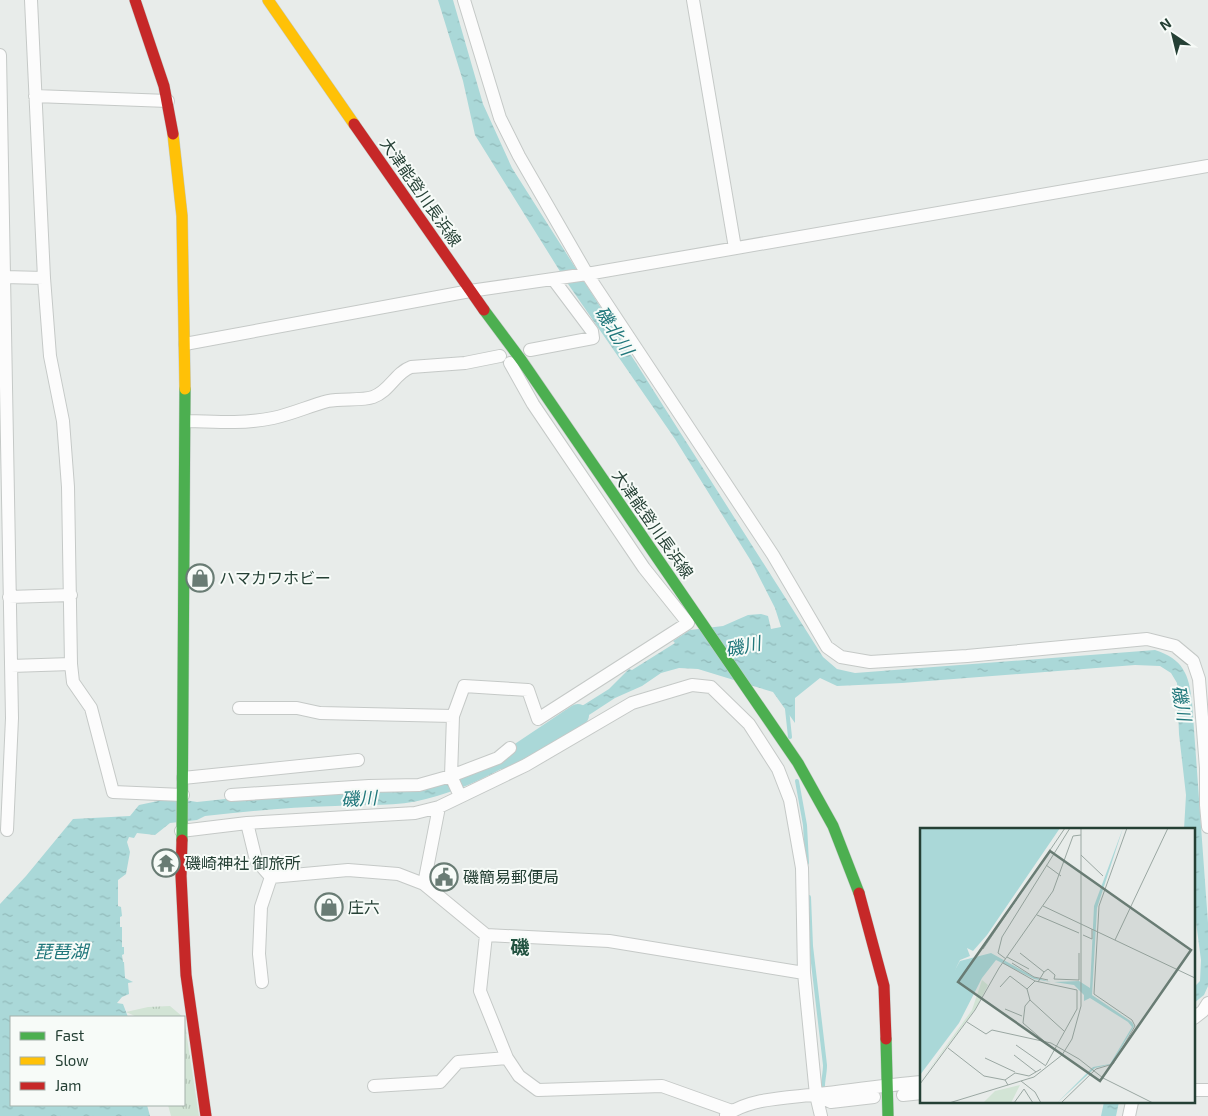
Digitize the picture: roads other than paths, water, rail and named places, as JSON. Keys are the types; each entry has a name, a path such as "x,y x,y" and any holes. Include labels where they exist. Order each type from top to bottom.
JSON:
{"main road":[{"path":"135,0 168,102 177,159 182,216 186,422 183,800 181,831 182,910 186,975 206,1116"},
{"name":"大津能登川長浜線","path":"268,0 470,291 511,360 702,622 798,763 833,826 860,895 884,986 888,1116"}],"street":[{"path":"31,0 44,278 50,356 63,421 68,487 71,664 73,682 91,708 113,792 183,800"},
{"path":"464,0 500,118 584,274 773,555 827,647 841,657 870,662 967,656 1147,639 1175,646 1193,661 1199,679 1206,768 1208,827"},
{"path":"693,0 735,248"},
{"path":"0,55 12,718 7,830"},
{"path":"35,96 168,102"},
{"path":"184,344 470,291 584,274 1208,166"},
{"path":"4,277 44,278"},
{"path":"530,350 593,338 592,331 555,278"},
{"path":"186,422 241,422 272,418 327,401 372,398 389,388 402,370 411,367 511,360 533,404 644,568 688,623 538,719 528,690 464,686 453,716 456,786"},
{"path":"9,597 70,595"},
{"path":"11,666 71,664"},
{"path":"231,795 369,786 456,786 526,765 632,703 692,685 711,687 749,724 778,769 790,800 802,868 804,973 816,1095 821,1116"},
{"path":"239,708 297,708 320,713 453,716"},
{"path":"749,724 765,713"},
{"path":"424,884 439,807 456,786 510,748"},
{"path":"183,778 358,760"},
{"path":"181,831 247,824 415,813 439,807"},
{"path":"247,824 256,860 271,877"},
{"path":"271,877 348,870 398,874 424,884 486,935 610,941 804,973"},
{"path":"262,982 259,954 261,906 271,877"},
{"path":"486,935 480,991 507,1058 519,1076 538,1090 662,1086 728,1113 780,1098 816,1095 888,1084 920,1082"},
{"path":"1196,1016 1203,1011 1208,1003"},
{"path":"374,1086 440,1082 458,1062 507,1058"},
{"path":"903,1095 920,1093"},
{"path":"816,1095 831,1102 874,1097"}],"water":[{"name":"磯北川","path":"438,0 453,0 483,104 512,168 823,657 837,669 855,673 1155,650 1172,658 1183,669 1189,683 1192,702 1208,923 1208,986 1204,995 1196,1001 1196,985 1200,981 1201,960 1196,922 1196,828 1184,828 1186,795 1179,734 1177,683 1171,673 1160,666 1135,665 902,683 837,686 820,678 795,698 795,723 773,692 698,669 679,668 661,673 642,686 615,698 566,730 565,728 554,734 550,726 609,689 629,669 632,670 675,643 673,641 690,630 723,626 748,615 761,614 768,616 771,629 781,627 775,608 751,561 675,439 566,281 475,135 463,81"},
{"name":"琵琶湖","path":"531,739 537,747 484,778 441,795 415,802 286,808 205,816 197,820 170,823 155,835 137,833 134,838 129,837 127,842 130,852 126,874 118,880 118,906 121,907 122,916 120,917 120,927 122,927 122,947 124,947 124,954 122,955 125,978 133,982 128,983 129,994 122,997 117,1003 123,1004 128,1016 10,1016 10,1106 147,1106 150,1116 0,1116 0,904 73,819 130,816 139,805 172,798 197,802 263,795 415,790 505,756"},
{"path":"1104,1104 1119,1104 1116,1116 1101,1116"}],"waterway":[{"path":"787,709 790,737"},
{"name":"磯川","path":"509,761 578,715"},
{"path":"797,781 805,825 807,863"},
{"path":"809,897 811,946 825,1065 823,1091"}],"place":[{"name":"ハマカワホビー","path":"200,578"},
{"name":"磯崎神社 御旅所","path":"166,863"},
{"name":"磯簡易郵便局","path":"444,877"},
{"name":"庄六","path":"329,907"}],"district":[{"name":"磯","path":"520,947"}]}
